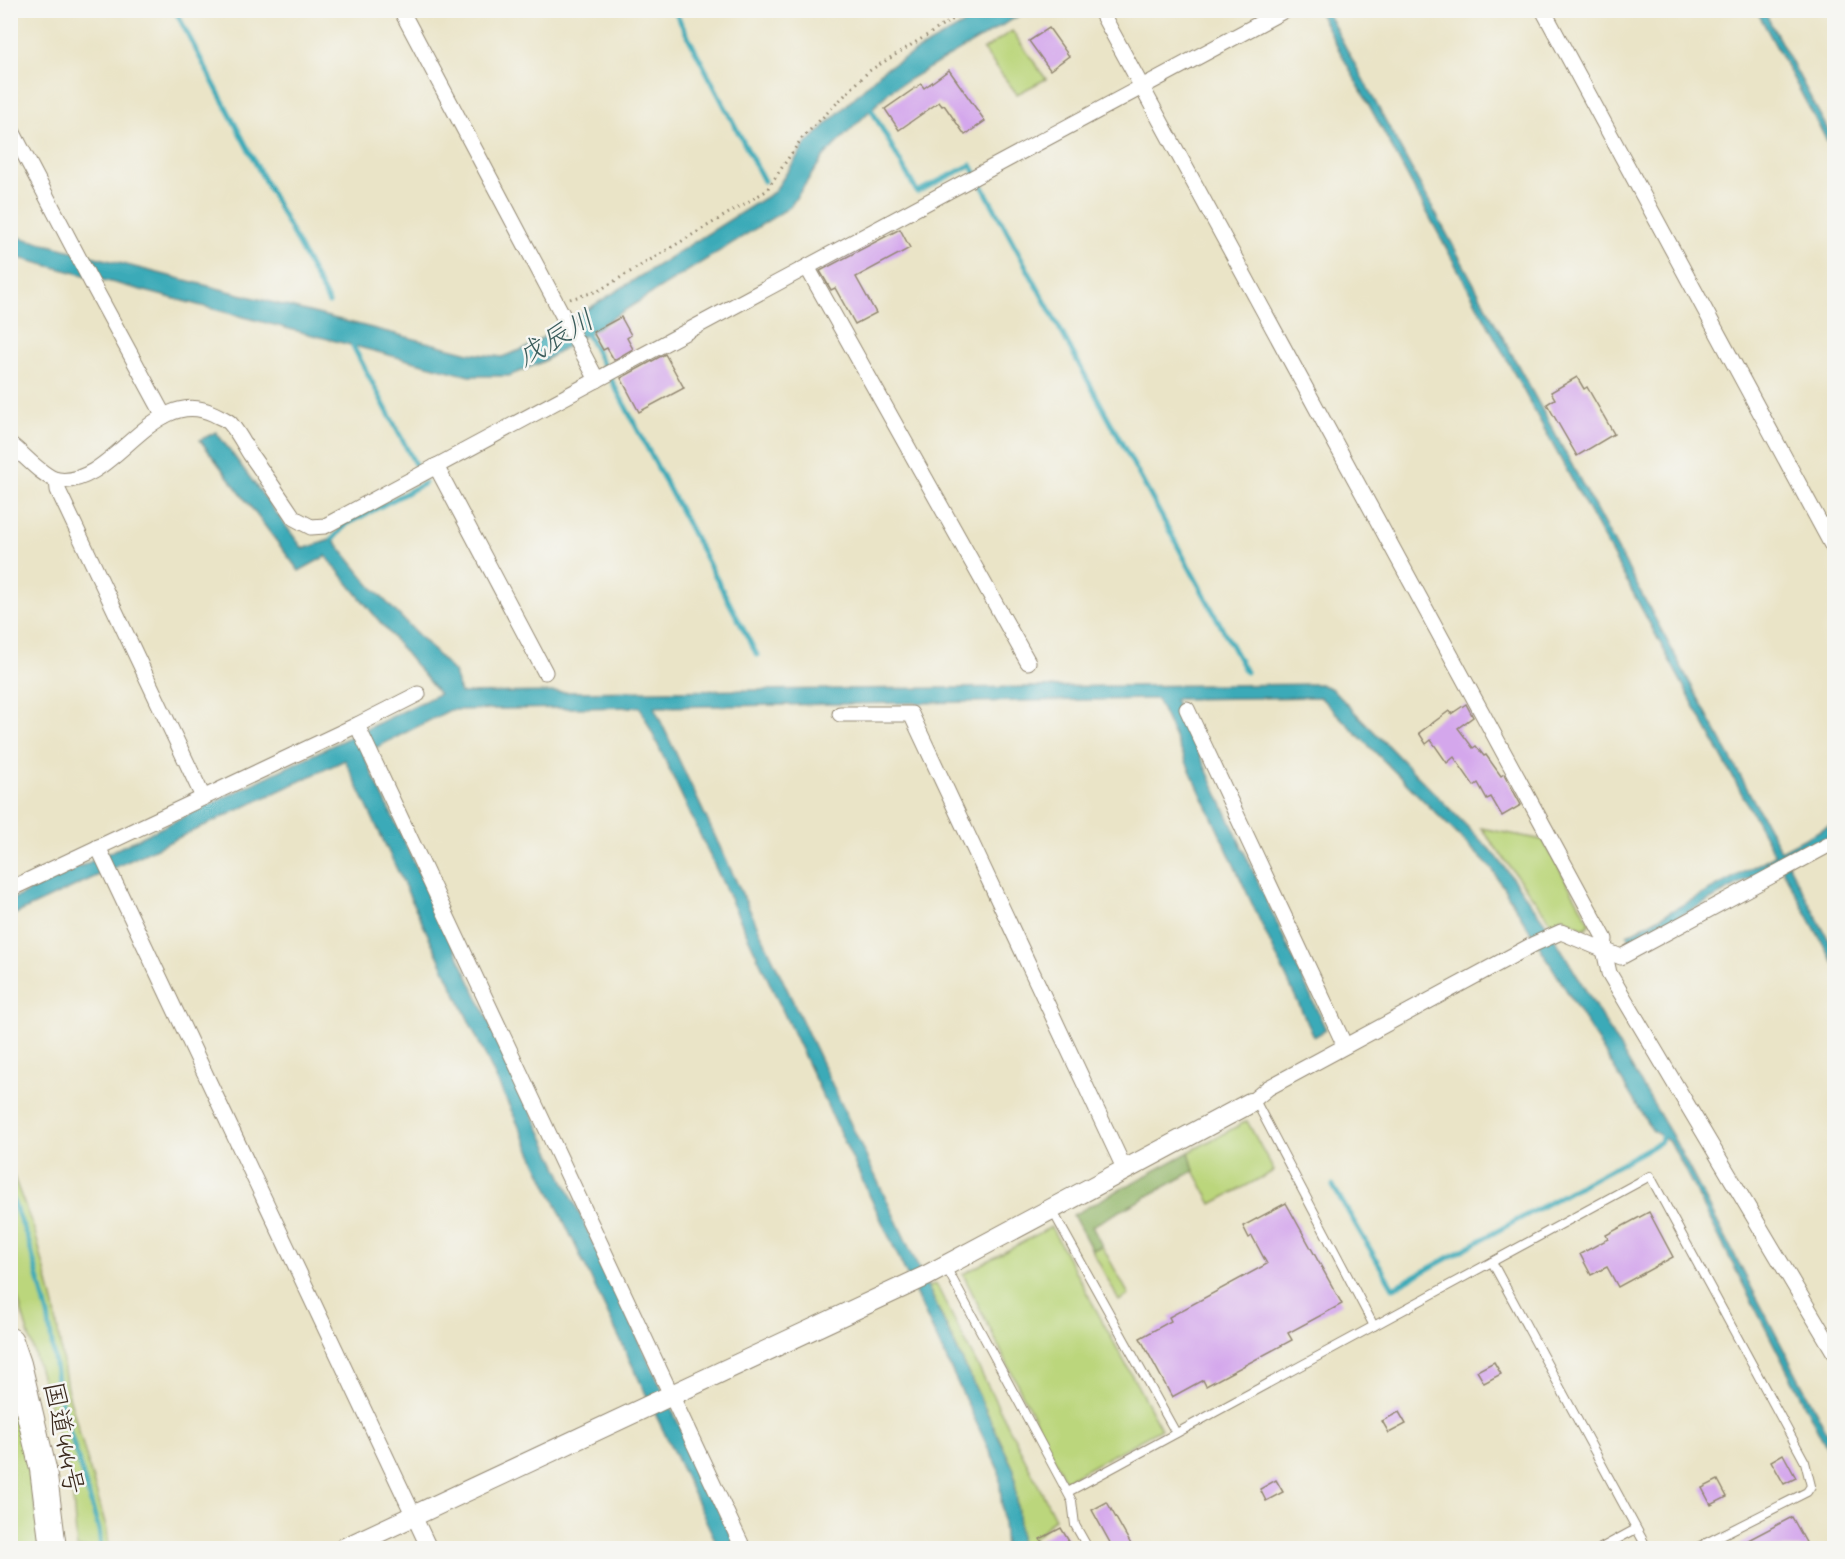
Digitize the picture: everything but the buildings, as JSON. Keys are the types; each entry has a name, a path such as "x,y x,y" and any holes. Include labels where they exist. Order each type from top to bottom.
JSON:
{"highway":[{"name":"国道444号","path":"10,1341 18,1364 43,1469 53,1548"}],"street":[{"path":"401,10 580,347 605,375"},
{"path":"1100,10 1605,939 1604,950 1609,973 1834,1352"},
{"path":"10,444 42,471 57,480 75,478 97,469 138,434 164,416 185,409 205,410 229,422 294,518 311,527 325,526 1285,10"},
{"path":"1543,10 1834,549"},
{"path":"10,127 164,416"},
{"path":"807,267 1028,662"},
{"path":"436,466 545,672"},
{"path":"57,480 58,490 203,797"},
{"path":"10,889 418,694"},
{"path":"1187,709 1346,1046"},
{"path":"840,714 911,714 1125,1170"},
{"path":"357,725 743,1548"},
{"path":"345,1548 926,1276 1252,1101 1268,1088 1534,944 1562,932 1621,957 1834,842"},
{"path":"98,847 429,1548"}],"lane":[{"path":"1252,1101 1374,1326"},
{"path":"1068,1492 1650,1176 1805,1462 1810,1486 1807,1492 1696,1548"},
{"path":"1052,1210 1176,1434"},
{"path":"1492,1262 1647,1548"},
{"path":"945,1266 1068,1492 1072,1501 1075,1525 1088,1548"},
{"path":"1601,1548 1636,1529"}],"path":[{"path":"560,309 598,291 766,191 802,138 869,71 968,10"}],"green space":[{"path":"1012,31 1046,79 1017,94 983,50"},
{"path":"1481,828 1543,840 1590,923 1585,929 1562,917 1552,923"},
{"path":"1247,1121 1274,1171 1212,1204 1194,1171 1189,1152"},
{"path":"1189,1152 1194,1171 1092,1226 1102,1246 1092,1250 1073,1215"},
{"path":"11,1170 35,1232 54,1306 67,1389 107,1530 109,1548 77,1548 71,1476 11,1276"},
{"path":"1051,1227 1161,1429 1065,1481 963,1274"},
{"path":"1102,1246 1129,1295 1119,1301 1092,1250"},
{"path":"936,1284 1055,1518 1032,1540 1038,1548 1021,1548 1014,1470 928,1287"},
{"path":"10,1381 36,1510 40,1548 11,1548"}],"water":[{"name":"戊辰川","path":"987,11 1027,11 891,90 824,156 790,207 542,362 509,376 469,376 11,256 10,235 469,353 502,357 526,348 774,192 805,145 883,70"},
{"path":"1318,11 1326,11 1781,851 1834,823 1834,833 1786,860 1834,950 1834,964 1779,863 1630,943 1627,935 1775,855"},
{"path":"1757,11 1764,11 1834,141 1834,154"},
{"path":"216,432 303,549 333,539 369,584 454,672 460,693 1320,684 1332,689 1497,857 1548,927 1673,1137 1834,1446 1834,1462 1671,1143 1652,1130 1492,869 1320,697 1174,699 1326,1030 1314,1037 1157,699 654,707 1014,1470 1021,1548 1005,1548 999,1471 640,707 450,710 363,754 737,1548 719,1548 345,760 11,916 11,900 439,694 326,556 299,571 200,440"}],"waterway":[{"path":"175,10 329,303"},
{"path":"674,10 764,181"},
{"path":"870,104 917,192 971,165 1246,672"},
{"name":"戊辰川","path":"588,327 587,334 757,655"},
{"path":"353,346 415,464"},
{"path":"333,539 345,525 425,483"},
{"path":"1333,1186 1393,1288 1660,1142 1663,1132"},
{"path":"10,1194 28,1239 48,1315 59,1395 99,1530 101,1548"}]}
